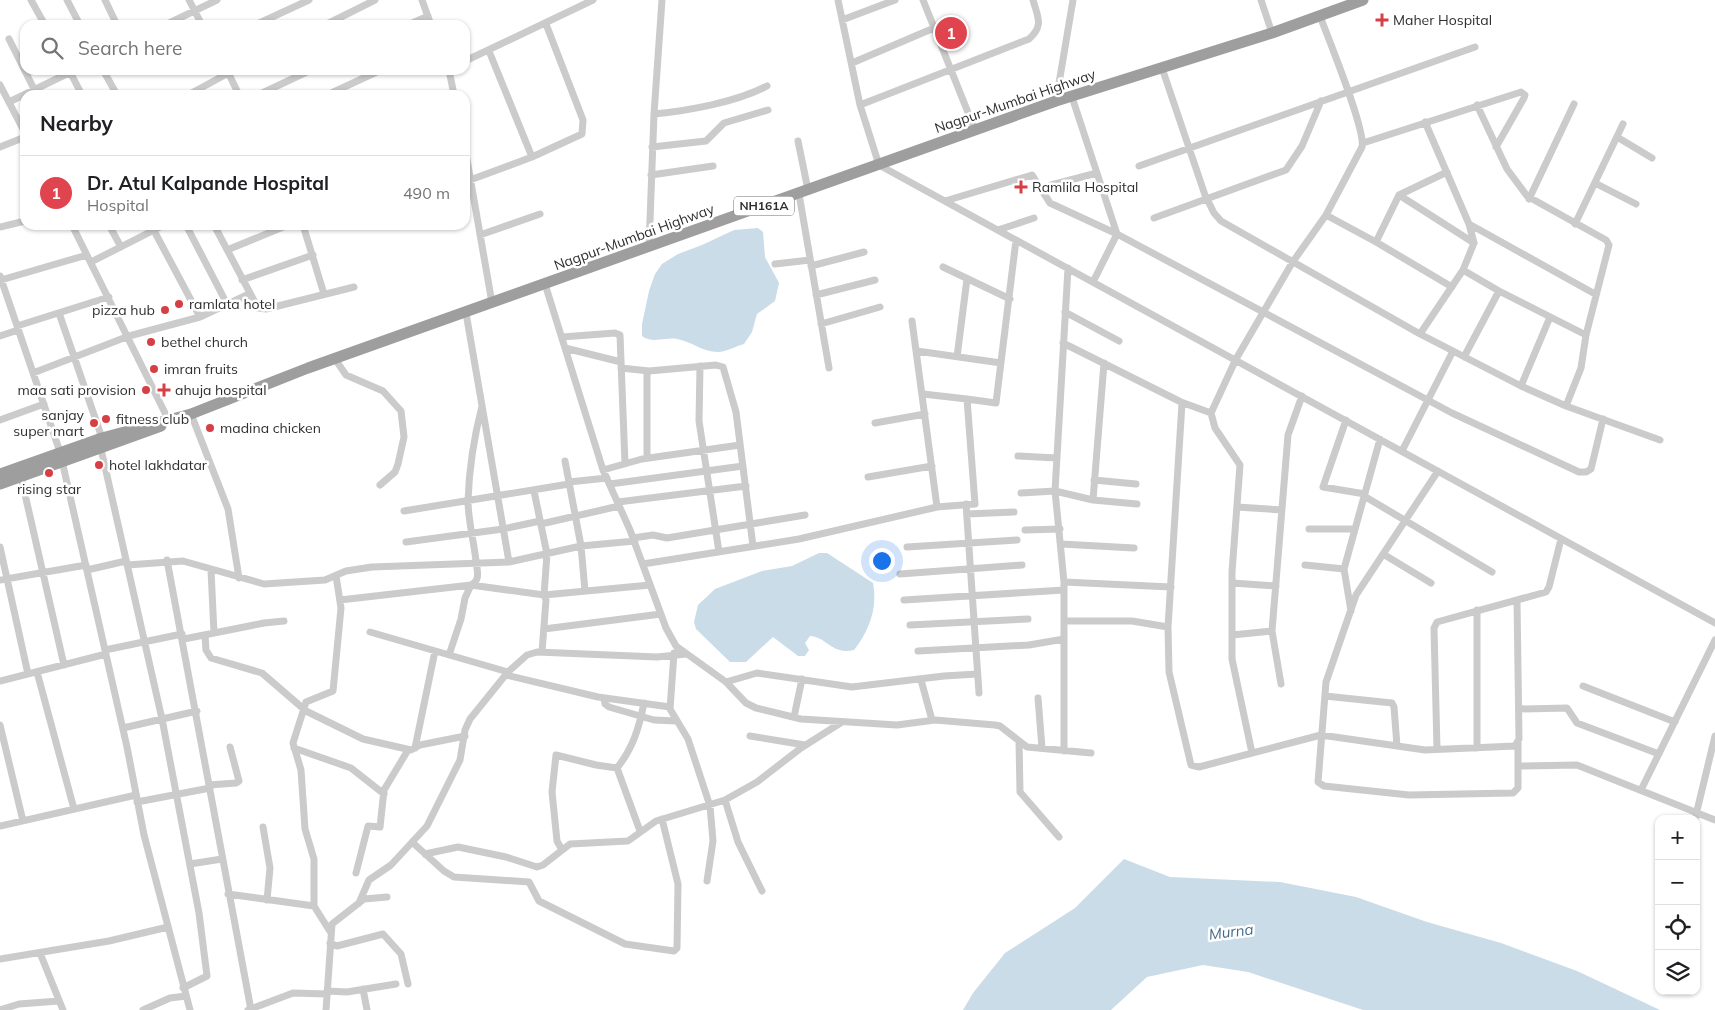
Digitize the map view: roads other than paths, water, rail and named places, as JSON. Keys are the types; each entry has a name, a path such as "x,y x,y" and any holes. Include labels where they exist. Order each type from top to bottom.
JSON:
{"highway":[{"name":"Nagpur-Mumbai Highway","path":"169,421 335,359 1056,101 1272,33 1363,0"},
{"name":"NH161A","path":"0,484 101,444 156,430 169,421"},
{"name":"NH161A","path":"0,474 62,458"}],"street":[{"path":"31,0 42,20"},
{"path":"67,0 77,20"},
{"path":"104,0 114,20"},
{"path":"189,0 199,20"},
{"path":"175,20 216,0"},
{"path":"266,20 309,0"},
{"path":"335,20 375,0"},
{"path":"422,0 430,20"},
{"path":"470,59 593,0"},
{"path":"649,247 652,147 662,0"},
{"path":"838,0 860,105 879,165 1715,623"},
{"path":"842,20 895,0"},
{"path":"923,0 976,130"},
{"path":"860,105 1029,39 1038,31 1039,22 1033,0"},
{"path":"1056,101 1072,0"},
{"path":"1261,0 1272,33"},
{"path":"419,20 428,16"},
{"path":"1252,753 1234,669 1232,635 1232,583 1239,462 1214,428 1211,414 1236,359 1292,263 1326,216 1363,143 1348,92 1320,16"},
{"path":"492,304 470,180 532,157 579,136 584,130 583,120 546,24"},
{"path":"852,63 934,28"},
{"path":"9,39 20,61"},
{"path":"1140,166 1189,147 1475,47"},
{"path":"489,50 532,157"},
{"path":"1162,68 1207,198 1214,213 1221,221 1420,334 1521,386 1566,406 1660,440"},
{"path":"27,75 35,90"},
{"path":"39,90 64,75"},
{"path":"73,75 80,90"},
{"path":"106,75 114,90"},
{"path":"197,90 223,75"},
{"path":"232,75 237,90"},
{"path":"269,90 300,75"},
{"path":"338,90 370,75"},
{"path":"449,75 453,90"},
{"path":"0,85 20,123"},
{"path":"654,114 684,111 752,94 767,86"},
{"path":"1363,143 1517,92 1525,95 1496,148"},
{"path":"1072,96 1117,234 1093,282"},
{"path":"9,102 20,98"},
{"path":"1154,218 1286,170 1302,146 1321,102"},
{"path":"1529,199 1574,104"},
{"path":"1477,105 1496,148 1510,173 1529,199 1606,240 1608,245 1586,334 1581,368 1566,406"},
{"path":"652,147 706,141 724,123 768,110"},
{"path":"1420,334 1463,270 1474,243 1469,224 1425,122"},
{"path":"1575,224 1623,124"},
{"path":"1617,137 1652,158"},
{"path":"0,147 20,139"},
{"path":"798,141 811,263 829,368"},
{"path":"651,175 713,166"},
{"path":"1376,242 1399,195 1446,172"},
{"path":"1051,185 1097,173"},
{"path":"945,201 1030,175 1034,176 1048,202 1117,234 1426,400 1583,473 1590,468 1603,419"},
{"path":"1595,183 1636,204"},
{"path":"1399,195 1474,243"},
{"path":"480,234 540,214"},
{"path":"1326,216 1376,242 1452,287"},
{"path":"998,230 1034,218"},
{"path":"0,227 20,222"},
{"path":"1469,224 1595,294"},
{"path":"74,230 129,336 169,421"},
{"path":"112,230 122,247"},
{"path":"91,262 122,247 148,230"},
{"path":"154,230 200,317"},
{"path":"189,230 228,304"},
{"path":"217,230 255,306 262,309 354,287"},
{"path":"227,250 276,230"},
{"path":"305,230 324,294"},
{"path":"923,394 996,403 1016,240"},
{"path":"775,264 811,263 864,252"},
{"path":"87,255 1,278 62,458 123,728 144,835 190,1010"},
{"path":"242,280 313,255"},
{"path":"943,267 1010,300"},
{"path":"1064,751 1064,586 1055,491 1068,268"},
{"path":"1463,270 1499,291 1586,334"},
{"path":"956,357 967,279"},
{"path":"816,295 875,280"},
{"path":"545,284 608,481 634,540 661,614 674,643 686,654 726,682 750,706 794,717 897,725 932,720 998,725 1026,747 1091,753"},
{"path":"1464,357 1499,291"},
{"path":"33,373 129,336 200,317 249,294"},
{"path":"0,336 59,312 109,297"},
{"path":"821,324 880,307"},
{"path":"59,312 75,356 101,444 143,642 162,719 199,913 207,976 183,988"},
{"path":"1065,312 1119,341"},
{"path":"466,313 509,562"},
{"path":"1521,386 1550,317"},
{"path":"912,321 937,507"},
{"path":"562,337 617,334 620,337 625,464"},
{"path":"1063,343 1182,403 1211,414"},
{"path":"565,348 646,371 719,365 723,367 735,408 753,546"},
{"path":"917,351 1002,363"},
{"path":"1402,451 1426,400 1453,351"},
{"path":"335,359 346,375 383,391 402,411 404,437 398,464 394,472 380,485"},
{"path":"1093,500 1104,363"},
{"path":"700,366 699,421 714,530 719,552"},
{"path":"646,371 647,458"},
{"path":"1281,684 1272,631 1288,435 1302,396"},
{"path":"642,564 799,539 937,507 975,504 967,398"},
{"path":"1182,403 1168,626 1169,672 1189,762 1195,767 1321,735 1397,746 1436,749 1513,747 1518,742"},
{"path":"0,420 44,404"},
{"path":"449,655 461,619 465,598 471,585 477,581 468,502 474,438 482,406"},
{"path":"191,414 228,509 240,578"},
{"path":"875,423 925,414"},
{"path":"1346,420 1323,487 1364,495 1492,572"},
{"path":"1351,612 1344,569 1380,439"},
{"path":"604,470 647,458 740,446"},
{"path":"1018,456 1057,458"},
{"path":"565,461 581,546 585,591"},
{"path":"404,512 498,498 569,483 608,481 743,466"},
{"path":"868,477 932,466"},
{"path":"1438,471 1357,593 1327,679 1317,777 1320,784 1409,795 1513,792 1518,788 1517,600"},
{"path":"21,477 64,665"},
{"path":"1094,480 1136,484"},
{"path":"406,542 503,529 619,504 746,486"},
{"path":"534,491 547,554 542,652"},
{"path":"1021,493 1055,491 1093,500 1138,504"},
{"path":"966,504 979,693"},
{"path":"1237,507 1282,510"},
{"path":"967,514 1014,512"},
{"path":"3,579 86,567 167,560 183,561 264,584 325,580 349,571 372,567 509,562 581,546 634,540 653,535 667,538 805,515"},
{"path":"1025,530 1060,529"},
{"path":"1309,529 1355,530"},
{"path":"1436,749 1435,625 1439,620 1548,590 1561,539"},
{"path":"907,547 1017,540"},
{"path":"1061,544 1134,548"},
{"path":"0,547 3,579 28,674"},
{"path":"1384,554 1431,583"},
{"path":"167,560 197,711 249,1010 293,993 348,992 396,984"},
{"path":"1304,565 1344,569"},
{"path":"900,574 1022,566"},
{"path":"212,570 214,633"},
{"path":"331,933 314,906 314,859 305,828 301,773 293,739 306,702 333,691 340,600 336,576"},
{"path":"1232,583 1276,586"},
{"path":"340,600 471,585 544,595 650,585"},
{"path":"904,600 1064,586 1171,587"},
{"path":"1476,748 1477,610"},
{"path":"544,630 661,614"},
{"path":"910,626 1028,619"},
{"path":"0,681 143,642 205,635 264,623 284,621"},
{"path":"1064,622 1132,621 1168,626"},
{"path":"1232,635 1272,631"},
{"path":"370,632 507,674 604,698 670,707"},
{"path":"205,635 206,650 211,658 262,673 303,708 363,740 412,749 420,744 465,736"},
{"path":"918,651 1029,645 1064,639"},
{"path":"1641,790 1715,640"},
{"path":"674,643 670,707 676,721 688,739 710,806 713,840 707,881"},
{"path":"356,873 368,826 380,827 384,794 412,749 435,651"},
{"path":"359,903 369,880 391,865 427,826 460,760 470,718 507,674 527,654 542,652 657,657 686,654"},
{"path":"36,672 74,810"},
{"path":"726,682 757,673 802,678 852,687 942,676 977,674"},
{"path":"794,717 802,678"},
{"path":"921,680 932,720"},
{"path":"1583,686 1675,722"},
{"path":"1325,696 1392,703 1394,707 1397,746"},
{"path":"604,698 605,704 609,707 657,720 676,721"},
{"path":"1038,698 1042,748"},
{"path":"616,768 628,754 644,704"},
{"path":"1518,709 1568,708 1576,723 1659,754"},
{"path":"123,728 197,711"},
{"path":"425,854 458,847 506,857 537,867 543,866 572,844 626,842 651,823 725,800 757,782 805,745 843,722"},
{"path":"0,725 23,821"},
{"path":"750,736 805,745"},
{"path":"1696,815 1715,736"},
{"path":"1019,741 1020,792 1060,838"},
{"path":"0,826 137,798 175,795 239,781 230,747"},
{"path":"294,748 352,768 384,794"},
{"path":"562,850 557,841 552,792 554,757 558,754 596,765 616,768"},
{"path":"1518,766 1577,765 1641,790 1694,815"},
{"path":"616,768 640,831"},
{"path":"725,800 740,847 762,891"},
{"path":"1700,817 1715,820"},
{"path":"412,842 444,871 454,877 529,882 539,901 625,944 674,951 677,948 678,888 662,819"},
{"path":"263,827 270,868 267,900"},
{"path":"190,864 222,859"},
{"path":"228,894 314,906"},
{"path":"326,1010 330,943 334,922 367,898 387,897"},
{"path":"0,959 109,941 168,927"},
{"path":"330,943 337,946 382,934 401,954 408,984"},
{"path":"40,953 63,1010"},
{"path":"363,989 367,1010"},
{"path":"143,1010 172,998 186,996"},
{"path":"0,1010 20,1004 59,1001"}],"water":[{"path":"758,228 763,232 765,257 779,283 775,301 757,314 752,332 744,344 724,351 712,352 677,339 650,340 642,336 642,324 649,291 655,274 662,264 678,254 734,230"},
{"path":"819,553 827,553 873,583 874,601 871,619 864,635 854,650 840,650 821,639 810,636 805,643 809,650 805,656 798,656 773,637 746,662 730,662 696,629 694,622 698,605 715,589 762,571 792,566"},
{"name":"Murna","path":"1124,859 1170,877 1280,882 1356,897 1427,922 1501,943 1577,971 1660,1010 1363,1010 1248,972 1203,965 1147,977 1111,1010 963,1010 973,993 1005,953 1075,908"}],"place":[{"name":"Maher Hospital","path":"1382,20"},
{"name":"Dr. Atul Kalpande Hospital","path":"951,33"},
{"name":"Ramlila Hospital","path":"1021,187"},
{"name":"ramlata hotel","path":"179,304"},
{"name":"pizza hub","path":"165,310"},
{"name":"bethel church","path":"151,342"},
{"name":"imran fruits","path":"154,369"},
{"name":"maa sati provision","path":"146,390"},
{"name":"ahuja hospital","path":"164,390"},
{"name":"fitness club","path":"106,419"},
{"name":"sanjay super mart","path":"94,423"},
{"name":"madina chicken","path":"210,428"},
{"name":"hotel lakhdatar","path":"99,465"},
{"name":"rising star","path":"49,473"}]}
